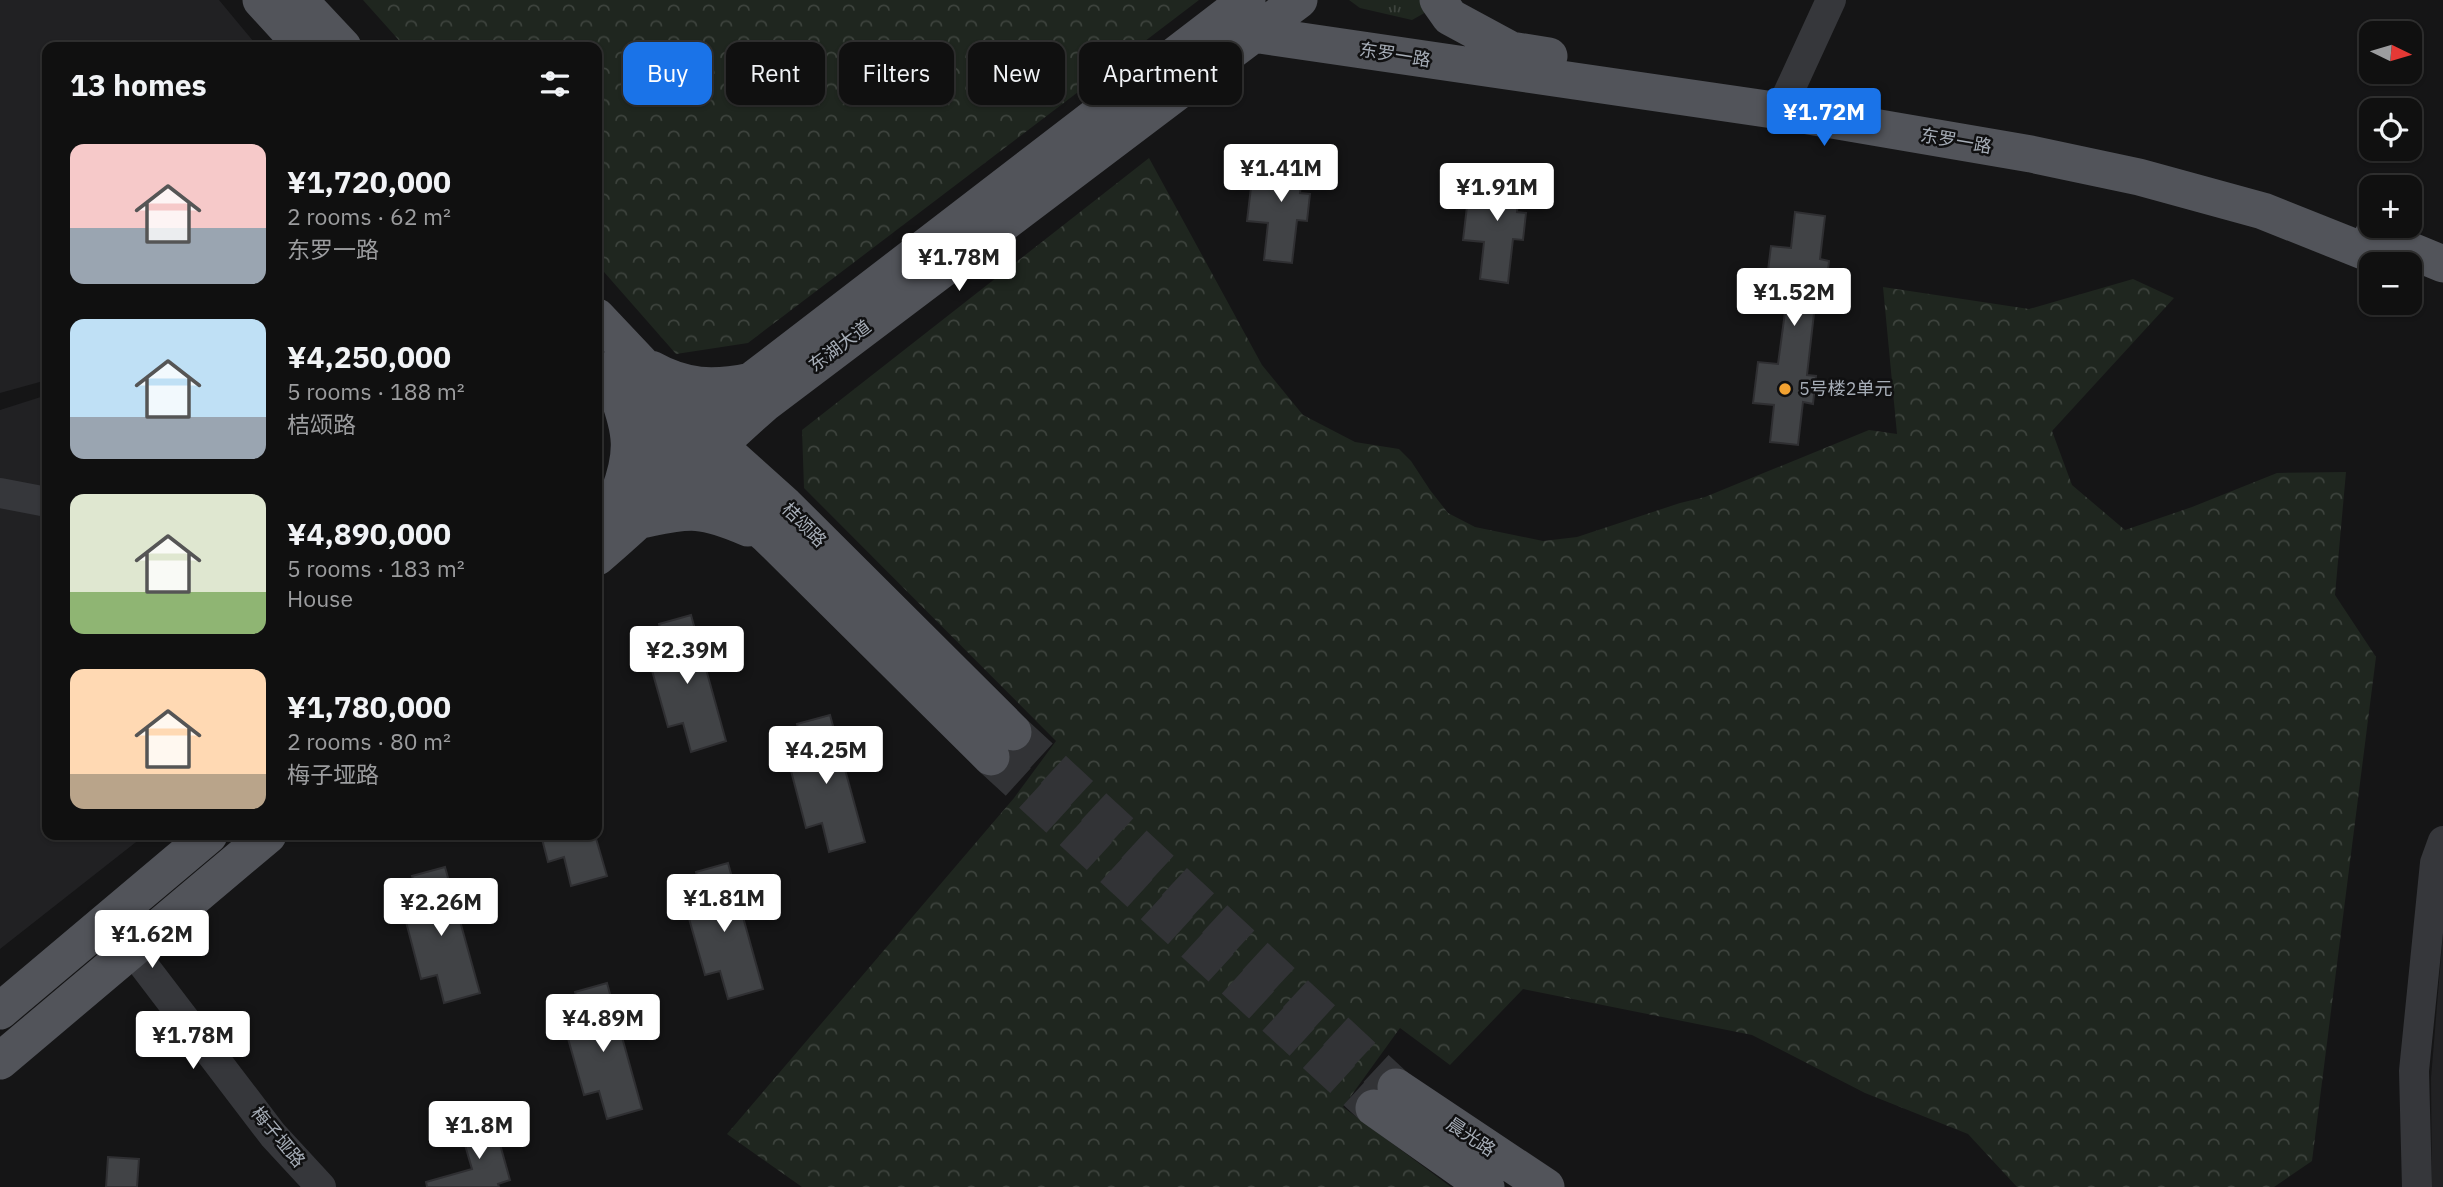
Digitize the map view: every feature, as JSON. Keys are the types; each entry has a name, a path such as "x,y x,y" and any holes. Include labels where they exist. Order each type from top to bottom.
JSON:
{"main road":[{"path":"261,0 299,42"},
{"path":"299,0 338,42"},
{"name":"东湖大道","path":"602,546 619,508 682,460 757,393 1250,17 1299,0"},
{"name":"东罗一路","path":"1438,0 1450,17 1511,50 1785,101 2139,177 2263,211 2366,252"},
{"name":"东罗一路","path":"1250,17 1785,101 2035,135 2145,160 2269,193 2443,264"},
{"path":"2422,275 2443,283"},
{"name":"桔颂路","path":"602,322 708,435 776,520 1002,744"},
{"path":"606,379 629,424 630,450 619,508 688,511 776,520 760,442 757,393 668,379 642,364"},
{"name":"桔颂路","path":"606,379 682,460 776,520"},
{"path":"0,1011 203,840"},
{"path":"0,1061 262,840"},
{"name":"晨光路","path":"1486,1187 1385,1098 1546,1187"}],"street":[{"path":"1785,101 1831,0"},
{"path":"0,493 42,501"},
{"path":"2417,1187 2414,1071 2435,863 2443,841"},
{"name":"梅子垭路","path":"108,919 274,1135 321,1187"}],"shaded area":[{"path":"0,0 219,0 254,42 42,42 42,381 0,393"},
{"path":"42,397 42,840 139,840 0,949 0,410"},
{"path":"2443,933 2443,1187 2432,1187 2431,1078"}],"green space":[{"path":"363,0 1199,0 1144,42 1079,42 1079,91 1065,102 1065,42 968,42 968,105 1061,105 748,343 676,354 602,270 602,42 401,42"},
{"path":"1349,0 1424,0 1428,11 1412,20 1360,8"},
{"path":"1149,158 1262,365 1303,415 1355,442 1399,449 1411,461 1448,513 1475,527 1543,541 1577,537 1705,497 1869,430 1897,434 1883,287 2029,309 2133,279 2174,298 2052,431 2072,485 2125,530 2277,473 2346,472 2335,595 2376,657 2312,1161 2274,1187 2017,1187 1968,1134 1865,1093 1752,1035 1523,989 1450,1065 1400,1028 1343,1107 1451,1187 802,1187 727,1134 1014,798 1056,741 804,488 802,430"}],"building":[{"path":"1276,145 1305,149 1300,193 1310,194 1307,221 1297,220 1292,263 1264,260 1268,223 1247,221 1252,179 1272,182"},
{"path":"1492,165 1522,168 1517,212 1526,213 1523,240 1513,239 1508,283 1480,279 1484,242 1463,240 1468,198 1488,201"},
{"path":"1795,212 1825,216 1820,259 1829,261 1826,288 1817,287 1807,375 1816,376 1813,404 1803,402 1798,445 1770,442 1774,405 1753,403 1758,362 1778,364 1788,290 1766,287 1771,246 1791,248"},
{"path":"691,615 726,741 691,752 683,723 668,727 651,667 669,662 659,624"},
{"path":"830,715 865,842 829,852 822,823 806,828 790,767 807,762 797,724"},
{"path":"542,840 596,840 607,876 571,886 564,857 548,862"},
{"path":"728,863 763,989 728,999 720,971 705,975 688,915 706,910 696,872"},
{"path":"445,867 480,993 444,1003 437,975 421,979 405,918 423,913 412,876"},
{"path":"607,983 642,1109 607,1119 599,1091 584,1095 567,1035 586,1030 575,992"},
{"path":"494,1123 510,1180 498,1184 499,1187 427,1187 426,1182 472,1169 461,1131"},
{"path":"108,1157 139,1159 137,1187 106,1187"}],"tunnel":[{"path":"1013,732 1396,1087"},
{"path":"991,757 1374,1108"}],"place":[{"name":"5号楼2单元","path":"1785,389"}]}
